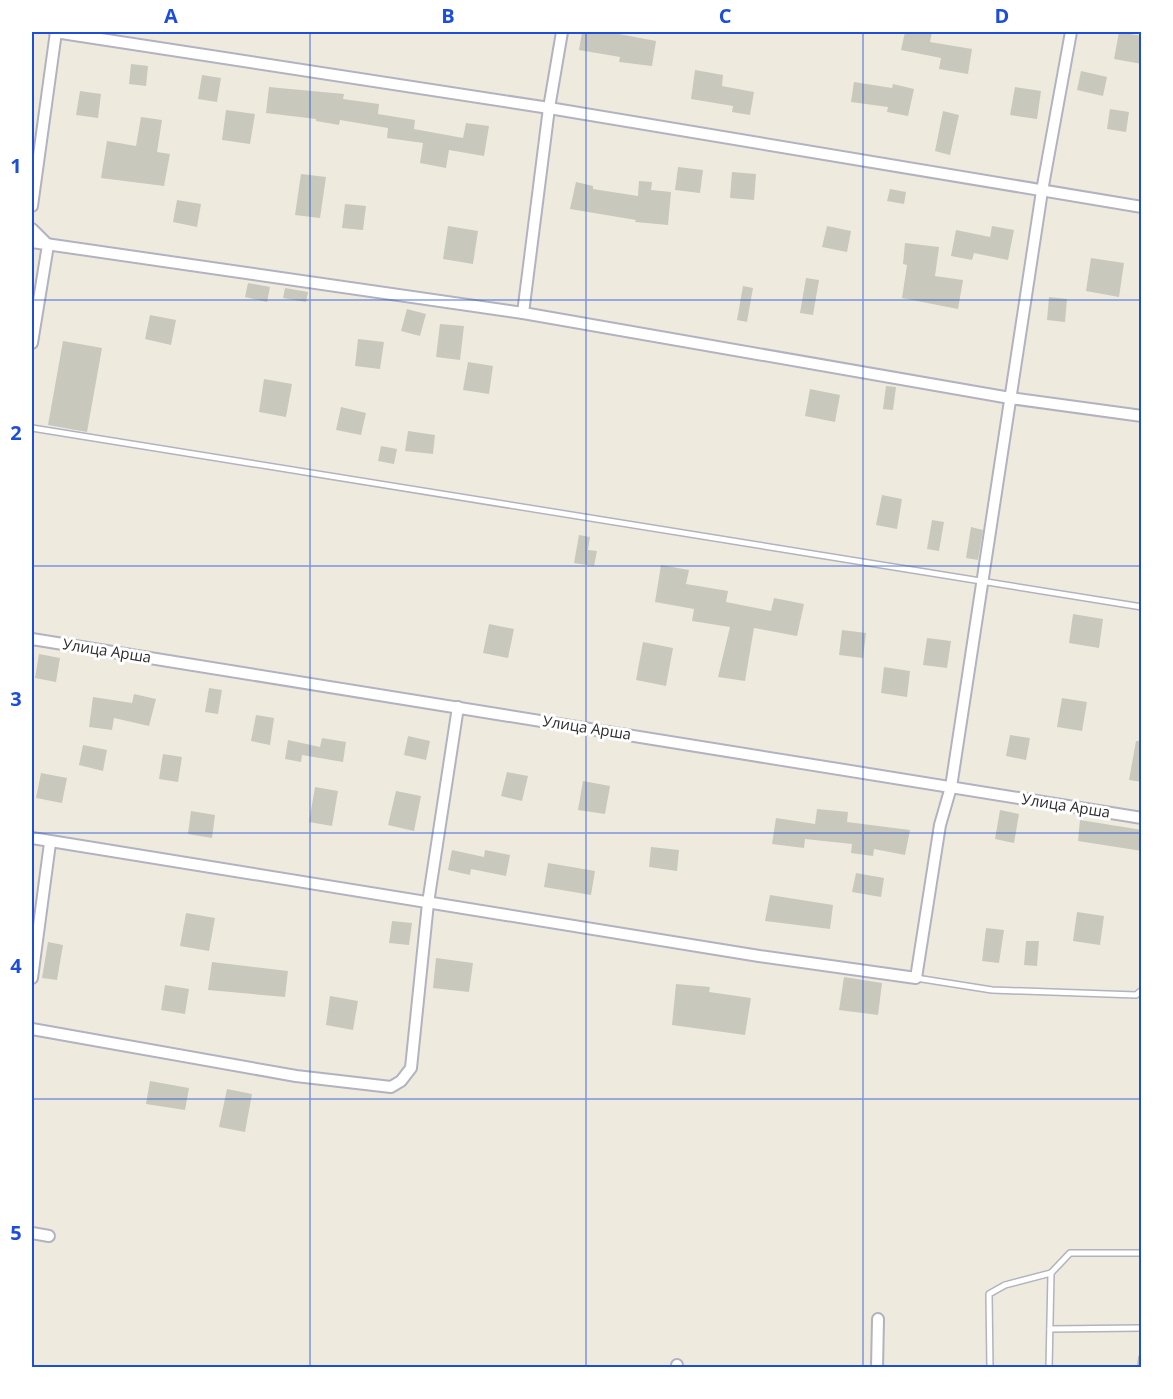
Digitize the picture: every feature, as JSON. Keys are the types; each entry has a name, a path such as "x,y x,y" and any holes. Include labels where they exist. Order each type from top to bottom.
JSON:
{"street":[{"path":"32,206 56,32 549,108 1142,207"},
{"path":"523,313 549,108 562,32"},
{"path":"32,838 50,843 428,903 916,978 940,825 951,787 1042,191 1071,32"},
{"path":"32,229 48,245"},
{"path":"32,242 523,313 1010,398 1142,416"},
{"path":"32,343 48,245"},
{"name":"Улица Арша","path":"32,639 1142,818"},
{"path":"32,1029 296,1076 391,1087 401,1081 411,1068 428,903 458,707"},
{"path":"32,978 50,843"},
{"path":"32,1233 49,1236"},
{"path":"877,1368 878,1318"}],"lane":[{"path":"32,428 1142,607"},
{"path":"916,978 992,990 1136,995 1142,990"},
{"path":"990,1368 989,1294 1005,1285 1051,1273 1070,1253 1142,1253"},
{"path":"1049,1368 1051,1273"},
{"path":"1050,1329 1142,1328"},
{"path":"1141,1368 1142,1358"}],"building":[{"path":"582,32 620,32 619,34 656,41 652,66 619,62 620,57 579,50"},
{"path":"905,32 932,32 930,42 972,49 968,74 939,69 941,58 901,50"},
{"path":"1119,32 1142,36 1142,64 1114,59"},
{"path":"131,64 148,66 146,86 129,84"},
{"path":"695,70 723,75 722,86 754,92 750,115 732,112 733,106 691,99"},
{"path":"1081,71 1107,77 1103,96 1077,90"},
{"path":"202,75 221,78 217,102 198,99"},
{"path":"854,82 892,88 893,84 914,89 908,116 887,112 888,107 851,102"},
{"path":"269,87 344,94 343,99 379,104 378,114 415,120 414,129 463,138 466,123 489,126 484,156 449,150 446,168 420,163 423,143 387,138 388,128 340,120 339,125 316,121 316,119 266,113"},
{"path":"1015,87 1041,91 1037,119 1010,115"},
{"path":"80,91 101,94 98,118 76,115"},
{"path":"1110,109 1129,112 1126,132 1107,129"},
{"path":"226,110 255,114 250,144 222,140"},
{"path":"943,111 959,115 950,155 935,151"},
{"path":"141,117 162,120 157,152 170,154 164,186 101,178 107,141 136,146"},
{"path":"678,167 703,170 700,193 675,190"},
{"path":"732,172 756,174 754,200 730,198"},
{"path":"301,174 326,177 320,218 295,215"},
{"path":"639,181 652,182 651,190 671,192 668,225 635,222 636,220 570,209 576,182 593,186 593,189 638,196"},
{"path":"890,189 906,192 904,204 887,201"},
{"path":"177,200 201,204 197,227 173,222"},
{"path":"345,204 366,206 363,230 342,228"},
{"path":"448,226 478,231 473,264 443,259"},
{"path":"827,226 851,231 847,252 822,247"},
{"path":"992,226 1014,230 1008,260 974,253 972,260 951,256 956,230 990,237"},
{"path":"905,243 939,247 935,276 963,280 958,309 902,298 907,265 903,264"},
{"path":"1091,258 1124,263 1119,297 1086,291"},
{"path":"806,278 819,280 813,315 800,313"},
{"path":"248,283 270,287 267,302 245,297"},
{"path":"743,286 753,288 747,322 737,320"},
{"path":"285,288 308,292 306,302 283,298"},
{"path":"1049,297 1067,299 1065,322 1047,320"},
{"path":"407,309 426,314 420,336 401,331"},
{"path":"150,315 176,320 171,345 145,339"},
{"path":"440,324 464,326 460,360 436,357"},
{"path":"358,339 384,342 380,369 355,366"},
{"path":"63,341 102,348 87,432 48,425"},
{"path":"468,362 493,366 489,394 463,390"},
{"path":"264,379 292,384 286,417 259,412"},
{"path":"886,386 896,387 893,410 883,409"},
{"path":"810,389 840,395 835,422 805,416"},
{"path":"341,407 366,413 361,435 336,430"},
{"path":"408,431 435,435 433,454 405,451"},
{"path":"381,446 397,449 394,464 378,461"},
{"path":"882,495 902,499 897,529 876,525"},
{"path":"932,520 944,522 939,551 927,549"},
{"path":"971,527 983,530 978,560 966,558"},
{"path":"579,535 590,537 588,550 597,551 594,566 574,563"},
{"path":"661,565 689,570 686,584 728,591 726,602 771,611 774,598 804,604 797,636 754,628 745,681 718,677 730,627 692,621 694,609 655,602"},
{"path":"1073,614 1103,619 1099,648 1069,643"},
{"path":"489,624 514,629 508,658 483,653"},
{"path":"842,630 866,633 863,658 839,655"},
{"path":"927,638 951,641 947,668 923,665"},
{"path":"643,642 673,648 666,686 636,680"},
{"path":"39,654 60,658 56,682 35,678"},
{"path":"884,667 910,671 907,697 881,693"},
{"path":"209,688 222,690 218,714 205,712"},
{"path":"134,694 156,699 149,726 114,718 112,730 89,727 93,697 132,703"},
{"path":"1062,698 1087,702 1082,731 1057,727"},
{"path":"256,715 274,718 270,745 251,741"},
{"path":"1010,735 1030,738 1026,760 1006,756"},
{"path":"408,736 430,741 426,760 404,755"},
{"path":"322,738 346,742 343,762 302,755 301,762 285,759 288,740 320,747"},
{"path":"1136,741 1142,741 1142,782 1129,780"},
{"path":"83,745 107,750 103,771 79,765"},
{"path":"163,754 182,757 178,782 159,779"},
{"path":"507,772 528,776 522,801 501,796"},
{"path":"41,773 67,778 62,803 36,798"},
{"path":"583,781 610,786 605,814 578,810"},
{"path":"315,787 338,791 332,826 309,822"},
{"path":"396,791 421,796 414,831 388,825"},
{"path":"817,809 848,812 847,822 910,830 905,855 874,849 873,856 851,853 852,844 805,839 804,848 772,844 776,818 815,824"},
{"path":"1000,810 1019,814 1014,843 995,839"},
{"path":"191,811 215,815 212,838 188,834"},
{"path":"1080,820 1142,830 1142,851 1078,841"},
{"path":"651,847 679,850 677,871 649,867"},
{"path":"452,850 484,857 485,850 510,855 506,876 471,869 470,875 448,870"},
{"path":"548,863 595,871 591,895 544,887"},
{"path":"856,873 884,878 881,897 852,892"},
{"path":"770,895 833,905 830,929 765,921"},
{"path":"1077,912 1104,916 1100,945 1073,941"},
{"path":"186,913 215,918 209,951 180,946"},
{"path":"392,921 412,923 409,945 389,943"},
{"path":"986,928 1004,930 999,963 982,961"},
{"path":"1026,941 1039,941 1037,966 1024,965"},
{"path":"48,942 63,945 57,980 42,978"},
{"path":"436,958 473,963 469,992 433,988"},
{"path":"212,962 288,971 285,997 208,990"},
{"path":"844,977 882,983 878,1015 839,1010"},
{"path":"676,984 710,987 709,992 751,998 745,1035 672,1025"},
{"path":"165,985 189,989 185,1014 161,1010"},
{"path":"330,996 358,1001 353,1030 326,1025"},
{"path":"150,1081 189,1088 185,1110 146,1104"},
{"path":"227,1089 252,1094 245,1132 219,1127"}]}
